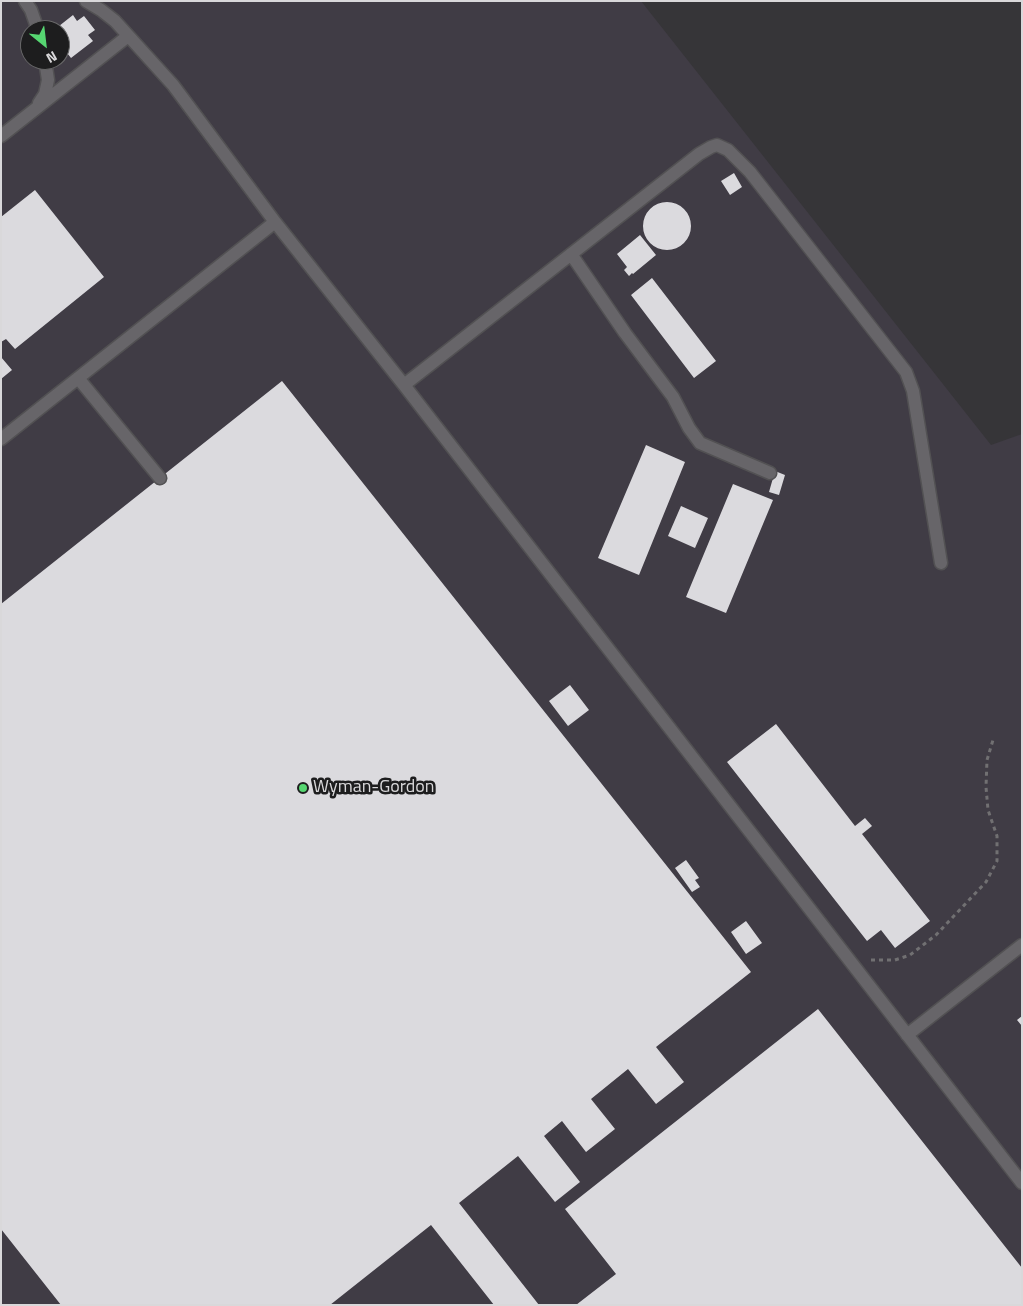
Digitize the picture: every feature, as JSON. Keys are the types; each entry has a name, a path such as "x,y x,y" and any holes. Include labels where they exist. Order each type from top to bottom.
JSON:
{"lane":[{"path":"25,1 34,20"},
{"path":"86,1 107,14 173,85 275,222 404,385 1022,1183"},
{"path":"1,136 128,36"},
{"path":"37,107 45,94 48,80 46,70"},
{"path":"404,385 699,154 717,145 728,150 750,172 906,372 913,391 941,563"},
{"path":"1,439 275,222"},
{"path":"571,254 625,333 673,397 700,442 770,473"},
{"path":"78,378 160,478"},
{"path":"906,1035 1022,945"}],"path":[{"path":"848,960 896,960 910,955 936,935 986,882 997,861 997,836 988,810 986,787 986,760 993,740"}],"shaded area":[{"name":"Wyman-Gordon","path":"1,1 641,1 991,445 1022,434 1022,1305 1,1305"}],"building":[{"path":"73,15 77,21 84,16 95,30 88,35 93,41 71,58 70,20 67,20"},
{"path":"734,173 742,187 730,195 721,181"},
{"path":"35,190 104,277 15,349 6,339 1,342 1,217"},
{"path":"662,202 672,202 684,209 691,221 691,231 684,243 672,250 662,250 654,246 647,239 643,231 643,221 647,213 654,206"},
{"path":"640,235 656,255 629,276 624,270 627,267 617,254"},
{"path":"652,278 716,361 694,378 631,295"},
{"path":"1,357 12,370 1,379"},
{"name":"Wyman-Gordon","path":"282,381 751,972 656,1047 684,1082 656,1104 628,1069 591,1099 615,1129 586,1152 562,1121 544,1136 580,1182 555,1202 518,1156 459,1203 539,1305 494,1305 431,1225 330,1305 61,1305 1,1229 1,604"},
{"path":"646,445 685,462 639,575 598,558"},
{"path":"775,471 785,475 779,495 769,492"},
{"path":"733,484 773,500 726,613 686,597"},
{"path":"681,506 708,518 695,548 668,536"},
{"path":"570,685 589,710 568,726 549,701"},
{"path":"776,724 855,826 865,818 872,826 862,834 930,921 895,948 881,930 867,941 727,762"},
{"path":"686,860 699,878 695,880 700,887 692,892 675,868"},
{"path":"746,921 762,943 746,954 731,932"},
{"path":"818,1009 1022,1268 1022,1305 576,1305 616,1274 565,1209"},
{"path":"1022,1016 1022,1026 1017,1020"}],"place":[{"name":"Wyman-Gordon","path":"303,788"}]}
